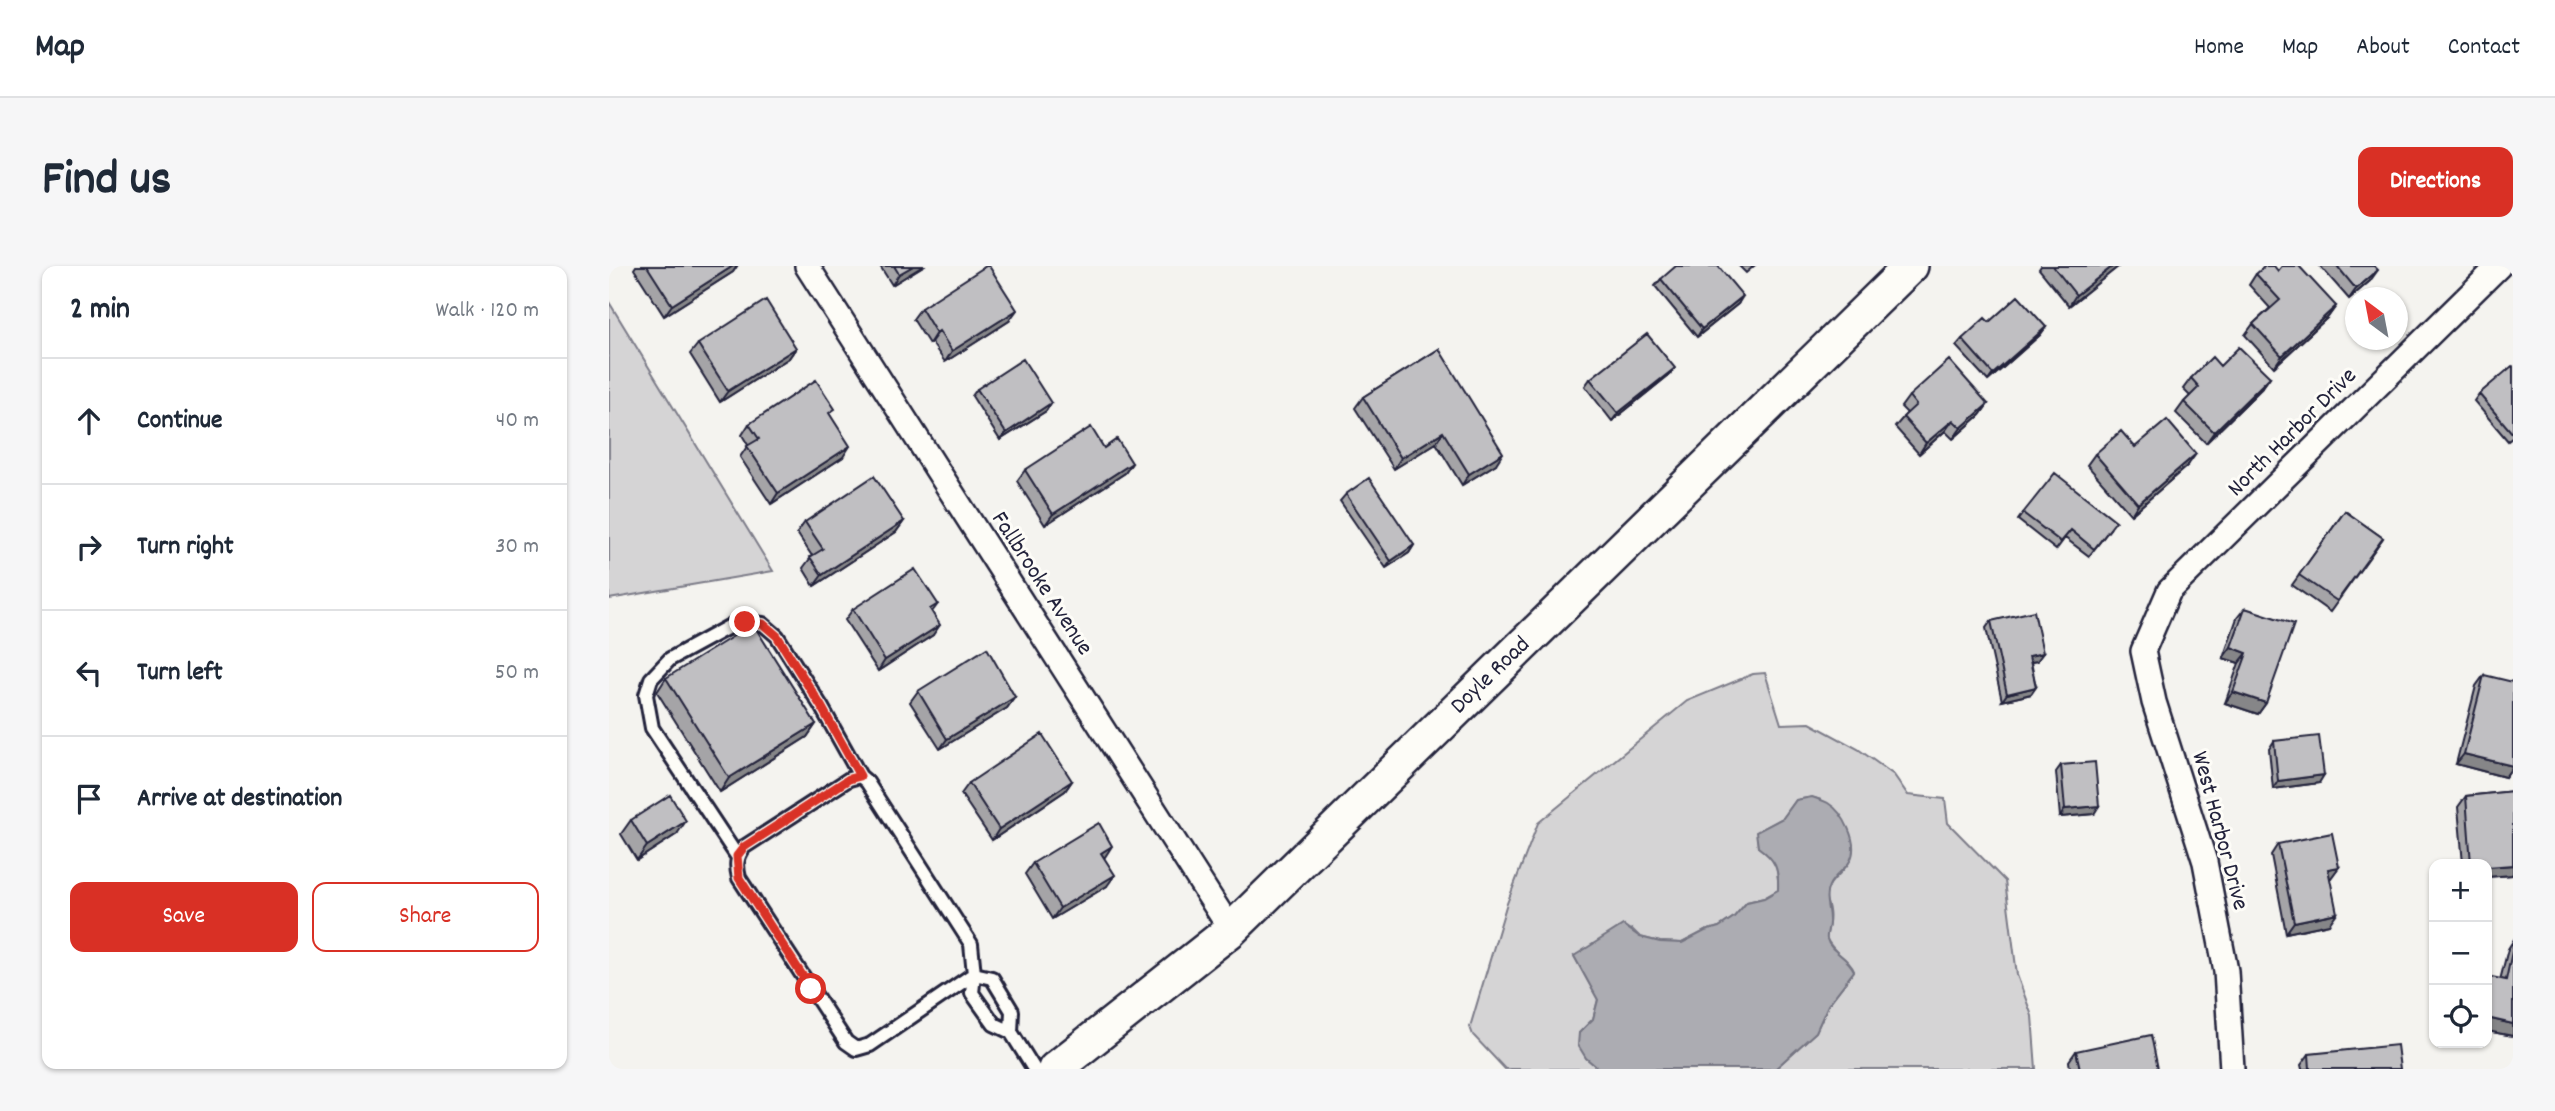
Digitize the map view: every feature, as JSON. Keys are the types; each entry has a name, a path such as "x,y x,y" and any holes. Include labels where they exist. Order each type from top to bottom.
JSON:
{"main road":[{"name":"Doyle Road","path":"1055,1069 1231,930 1911,266"}],"street":[{"name":"Fallbrooke Avenue","path":"807,266 1231,930"},
{"name":"North Harbor Drive","path":"2143,651 2169,591 2499,266"},
{"name":"West Harbor Drive","path":"2143,651 2154,702 2205,862 2226,971 2232,1069"}],"lane":[{"path":"1011,1032 1012,1012 992,978 974,974 870,1045 856,1049 846,1042 739,878 737,856 652,728 646,695 651,679 670,659 734,624 763,624 777,636 821,706 860,776 867,782 971,944 974,974 972,993 994,1024 1011,1032 1034,1069"},
{"path":"737,856 744,847 802,809 849,779 860,776"}],"shaded area":[{"path":"609,302 773,571 609,599"},
{"path":"1765,673 1781,724 1810,723 1858,749 1894,775 1908,795 1945,799 1948,823 2005,881 2017,975 2032,1016 2036,1069 1775,1069 1816,1032 1828,1005 1854,971 1826,938 1830,918 1827,889 1850,860 1852,842 1849,831 1837,813 1821,800 1810,798 1796,800 1783,818 1757,832 1758,847 1775,865 1778,890 1764,898 1747,902 1734,917 1719,927 1682,943 1660,942 1640,937 1632,929 1574,956 1598,999 1593,1019 1579,1033 1586,1058 1599,1069 1505,1069 1473,1035 1470,1027 1506,906 1538,823 1687,701 1753,674"},
{"path":"1812,797 1834,807 1848,829 1853,846 1850,861 1833,879 1827,891 1827,937 1832,947 1854,971 1828,1005 1816,1032 1775,1069 1599,1069 1586,1058 1578,1045 1579,1033 1593,1019 1598,1000 1574,956 1623,925 1640,937 1660,942 1682,943 1719,927 1734,917 1747,902 1764,898 1778,890 1775,866 1769,856 1758,847 1756,832 1783,818 1796,800"}],"building":[{"path":"647,266 733,266 672,305"},
{"path":"894,266 913,266 899,274"},
{"path":"989,266 1017,310 952,351 939,331 936,333 921,308"},
{"path":"1676,266 1718,266 1743,296 1702,329 1661,279"},
{"path":"2053,266 2113,266 2076,295"},
{"path":"2265,266 2274,266 2278,271 2282,266 2299,266 2336,306 2282,356 2253,324 2280,300 2256,274"},
{"path":"2337,266 2374,266 2378,270 2358,287 2354,287"},
{"path":"2018,296 2046,327 1993,374 1962,339 1985,318 1989,322"},
{"path":"766,300 796,348 728,391 698,344"},
{"path":"1647,334 1675,368 1618,413 1590,379"},
{"path":"2239,347 2270,377 2214,432 2184,402 2199,387 2191,378 2212,357 2220,366"},
{"path":"1439,349 1503,453 1469,474 1443,432 1401,458 1363,397"},
{"path":"1023,359 1051,403 1006,433 977,389"},
{"path":"1949,360 1988,404 1961,428 1953,420 1926,443 1903,417 1916,405 1909,396"},
{"path":"2513,367 2513,434 2479,394"},
{"path":"816,380 835,409 829,413 850,446 778,493 747,446 759,439 749,424"},
{"path":"2167,420 2196,454 2138,504 2095,454 2121,431 2135,447"},
{"path":"1091,427 1104,448 1117,439 1132,463 1053,514 1025,470"},
{"path":"2055,473 2116,521 2094,549 2071,530 2061,542 2023,513"},
{"path":"874,476 904,521 822,575 810,557 823,549 805,522"},
{"path":"1369,478 1414,545 1391,561 1346,494"},
{"path":"2345,511 2383,538 2337,601 2299,575"},
{"path":"915,569 938,604 930,609 940,625 885,660 853,609"},
{"path":"2245,608 2294,624 2266,703 2233,692 2247,653 2231,647"},
{"path":"2034,611 2043,653 2029,656 2036,687 2007,694 1991,621"},
{"path":"753,624 816,724 729,778 666,678"},
{"path":"987,648 1015,697 947,739 918,691"},
{"path":"2484,675 2513,682 2513,766 2464,754"},
{"path":"1042,734 1072,781 999,829 969,783"},
{"path":"2319,736 2324,775 2278,781 2274,741"},
{"path":"2095,762 2099,806 2065,809 2061,765"},
{"path":"2513,791 2513,865 2492,867 2492,859 2471,859 2466,796"},
{"path":"670,795 686,821 647,846 631,820"},
{"path":"1099,823 1112,846 1101,853 1115,875 1060,908 1033,863"},
{"path":"2332,833 2339,867 2328,869 2337,913 2294,922 2278,844"},
{"path":"2513,947 2513,1024 2492,1019 2492,977 2506,980"},
{"path":"2151,1035 2158,1069 2080,1069 2076,1051"},
{"path":"2397,1045 2400,1069 2310,1069 2309,1054"}],"route":[{"path":"745,622 763,624 777,636 821,706 860,776 849,779 744,847 737,856 739,878 811,989"}]}
